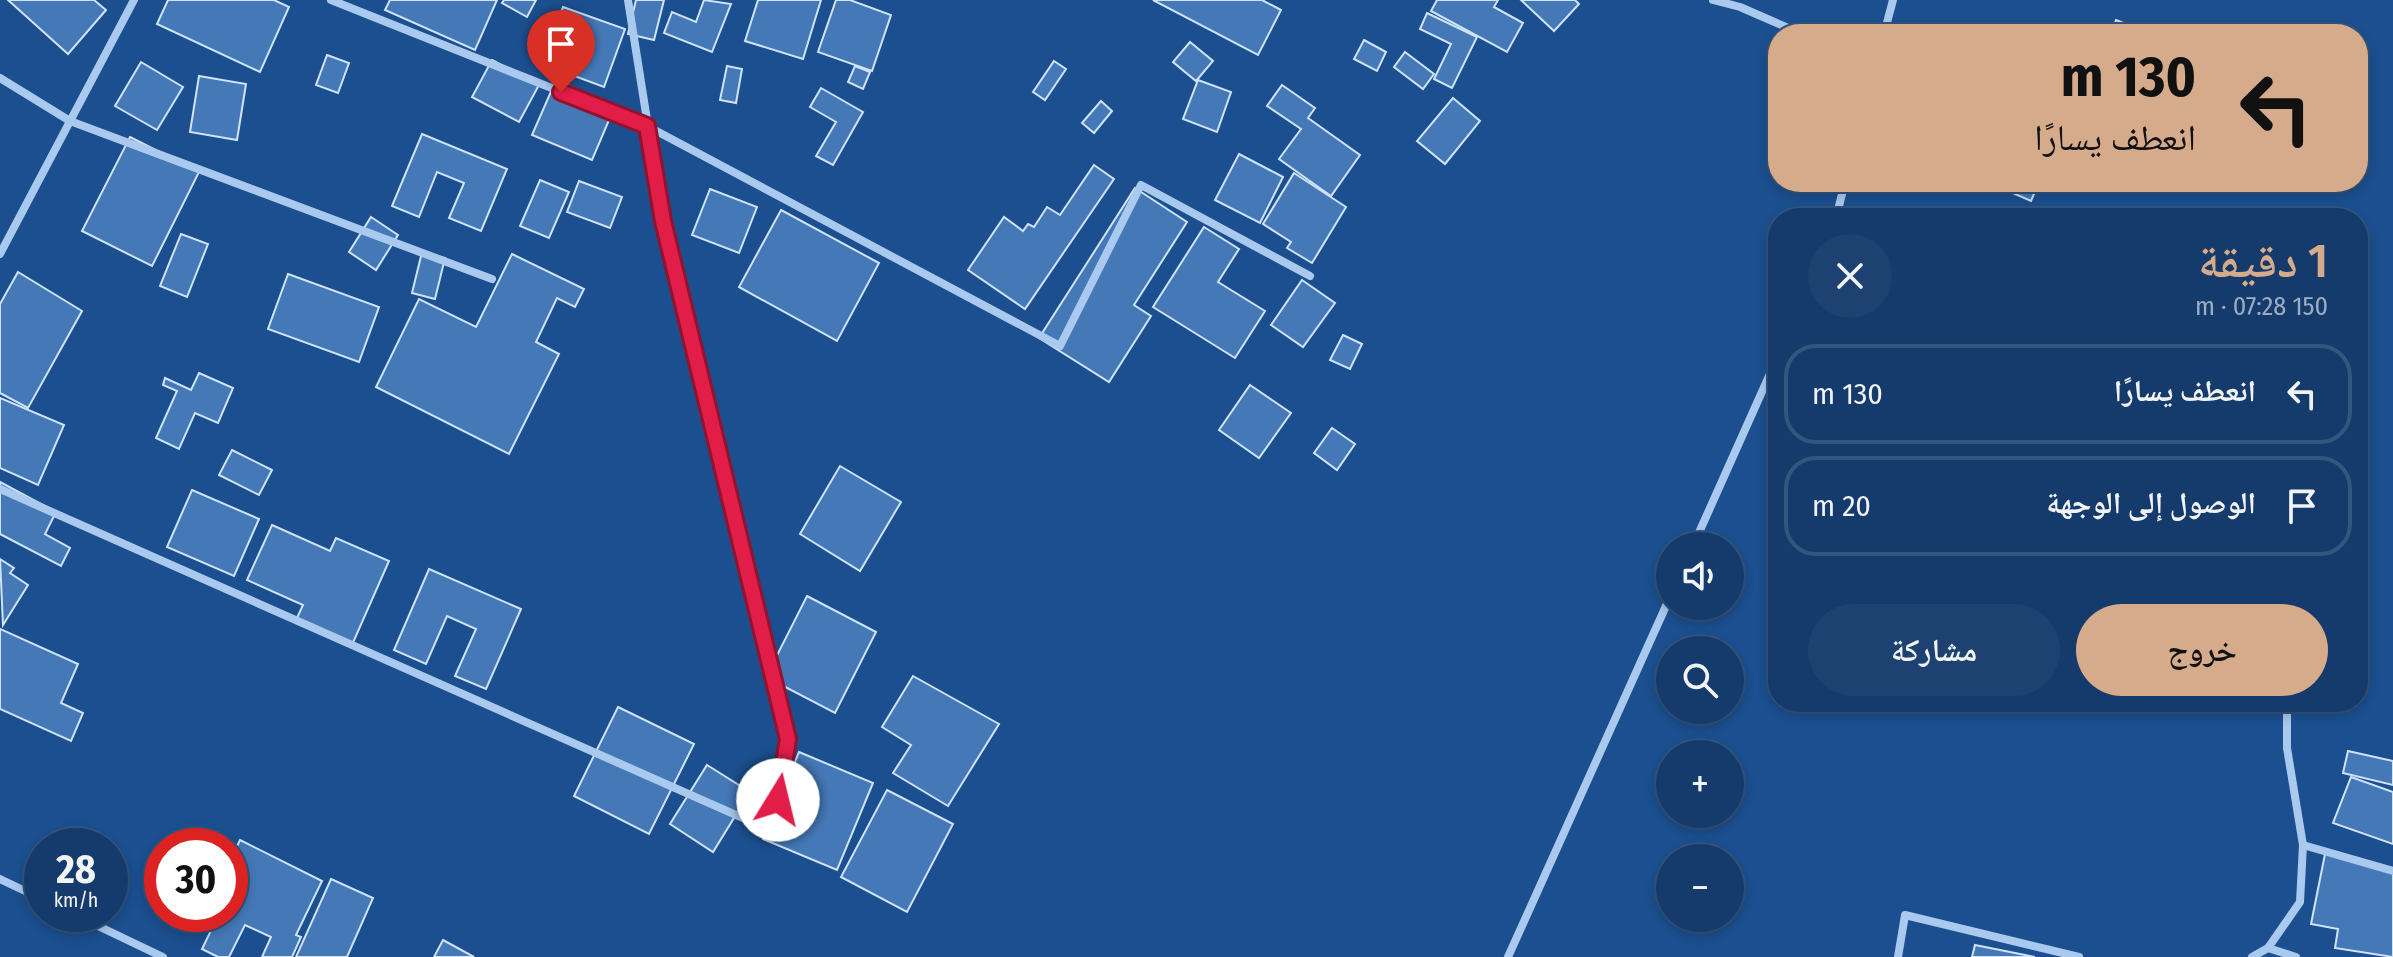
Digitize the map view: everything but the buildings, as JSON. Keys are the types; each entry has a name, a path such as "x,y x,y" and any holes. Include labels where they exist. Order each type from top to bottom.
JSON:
{"street":[{"path":"0,254 134,0"},
{"path":"331,0 647,126 1060,346 1141,185 1310,276"},
{"path":"0,489 772,831 788,739 663,221 628,0"},
{"path":"1713,0 1740,7 1779,24"},
{"path":"1887,24 1893,0"},
{"path":"0,78 70,121 492,279"},
{"path":"1699,532 1768,378"},
{"path":"1508,957 1660,620"},
{"path":"2252,957 2268,948 2300,902 2303,845 2287,748 2287,712"},
{"path":"2303,845 2393,871"},
{"path":"0,879 24,890"},
{"path":"1898,957 1905,915 2079,957"},
{"path":"111,932 163,957"},
{"path":"2268,948 2296,957"}],"route":[{"path":"561,92 647,126 663,221 788,739 778,800"}]}
